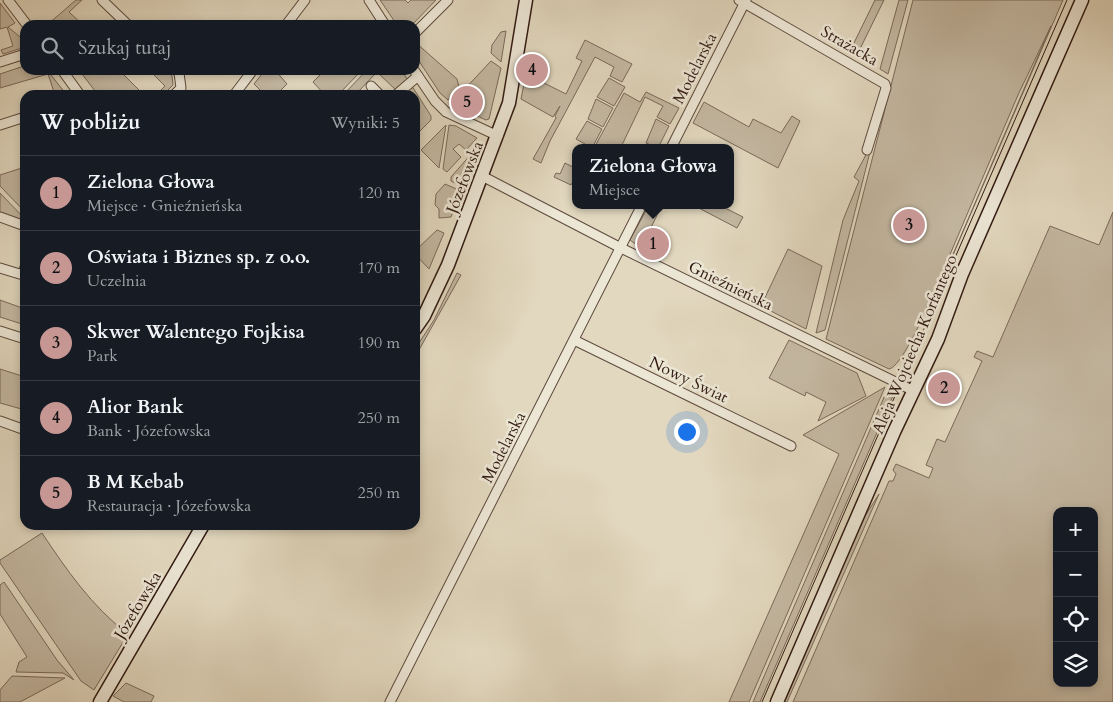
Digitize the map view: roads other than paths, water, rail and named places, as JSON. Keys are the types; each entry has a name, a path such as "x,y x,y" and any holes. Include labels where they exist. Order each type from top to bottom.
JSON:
{"main road":[{"name":"Józefowska","path":"420,322 448,265 509,103 526,0"},
{"name":"Aleja Wojciecha Korfantego","path":"777,702 894,432 938,339 962,274 1082,0"},
{"name":"Józefowska","path":"104,701 201,530"}],"street":[{"path":"8,0 23,20"},
{"path":"102,0 123,20"},
{"path":"290,20 305,0"},
{"path":"369,0 382,20"},
{"path":"420,28 448,0"},
{"name":"Modelarska","path":"673,144 743,1"},
{"name":"Strażacka","path":"743,1 885,84 886,88 867,150"},
{"path":"0,62 20,56"},
{"path":"66,75 76,90"},
{"path":"179,75 182,88 180,90"},
{"path":"238,90 249,75"},
{"path":"401,90 414,75"},
{"path":"417,75 435,101 446,112 498,136"},
{"path":"371,86 375,90"},
{"path":"0,126 20,119"},
{"name":"Gnieźnieńska","path":"482,176 621,248 914,391"},
{"name":"Modelarska","path":"390,702 640,209"},
{"path":"0,217 20,224"},
{"path":"0,268 20,270"},
{"path":"0,331 20,337"},
{"name":"Nowy Świat","path":"574,340 791,446"},
{"path":"0,421 20,428"}],"tram line":[{"path":"762,702 1067,0"}],"place":[{"name":"Alior Bank","path":"532,70"},
{"name":"B M Kebab","path":"467,102"},
{"name":"Skwer Walentego Fojkisa","path":"909,225"},
{"name":"Zielona Głowa","path":"653,244"},
{"name":"Oświata i Biznes sp. z o.o.","path":"944,388"}]}
